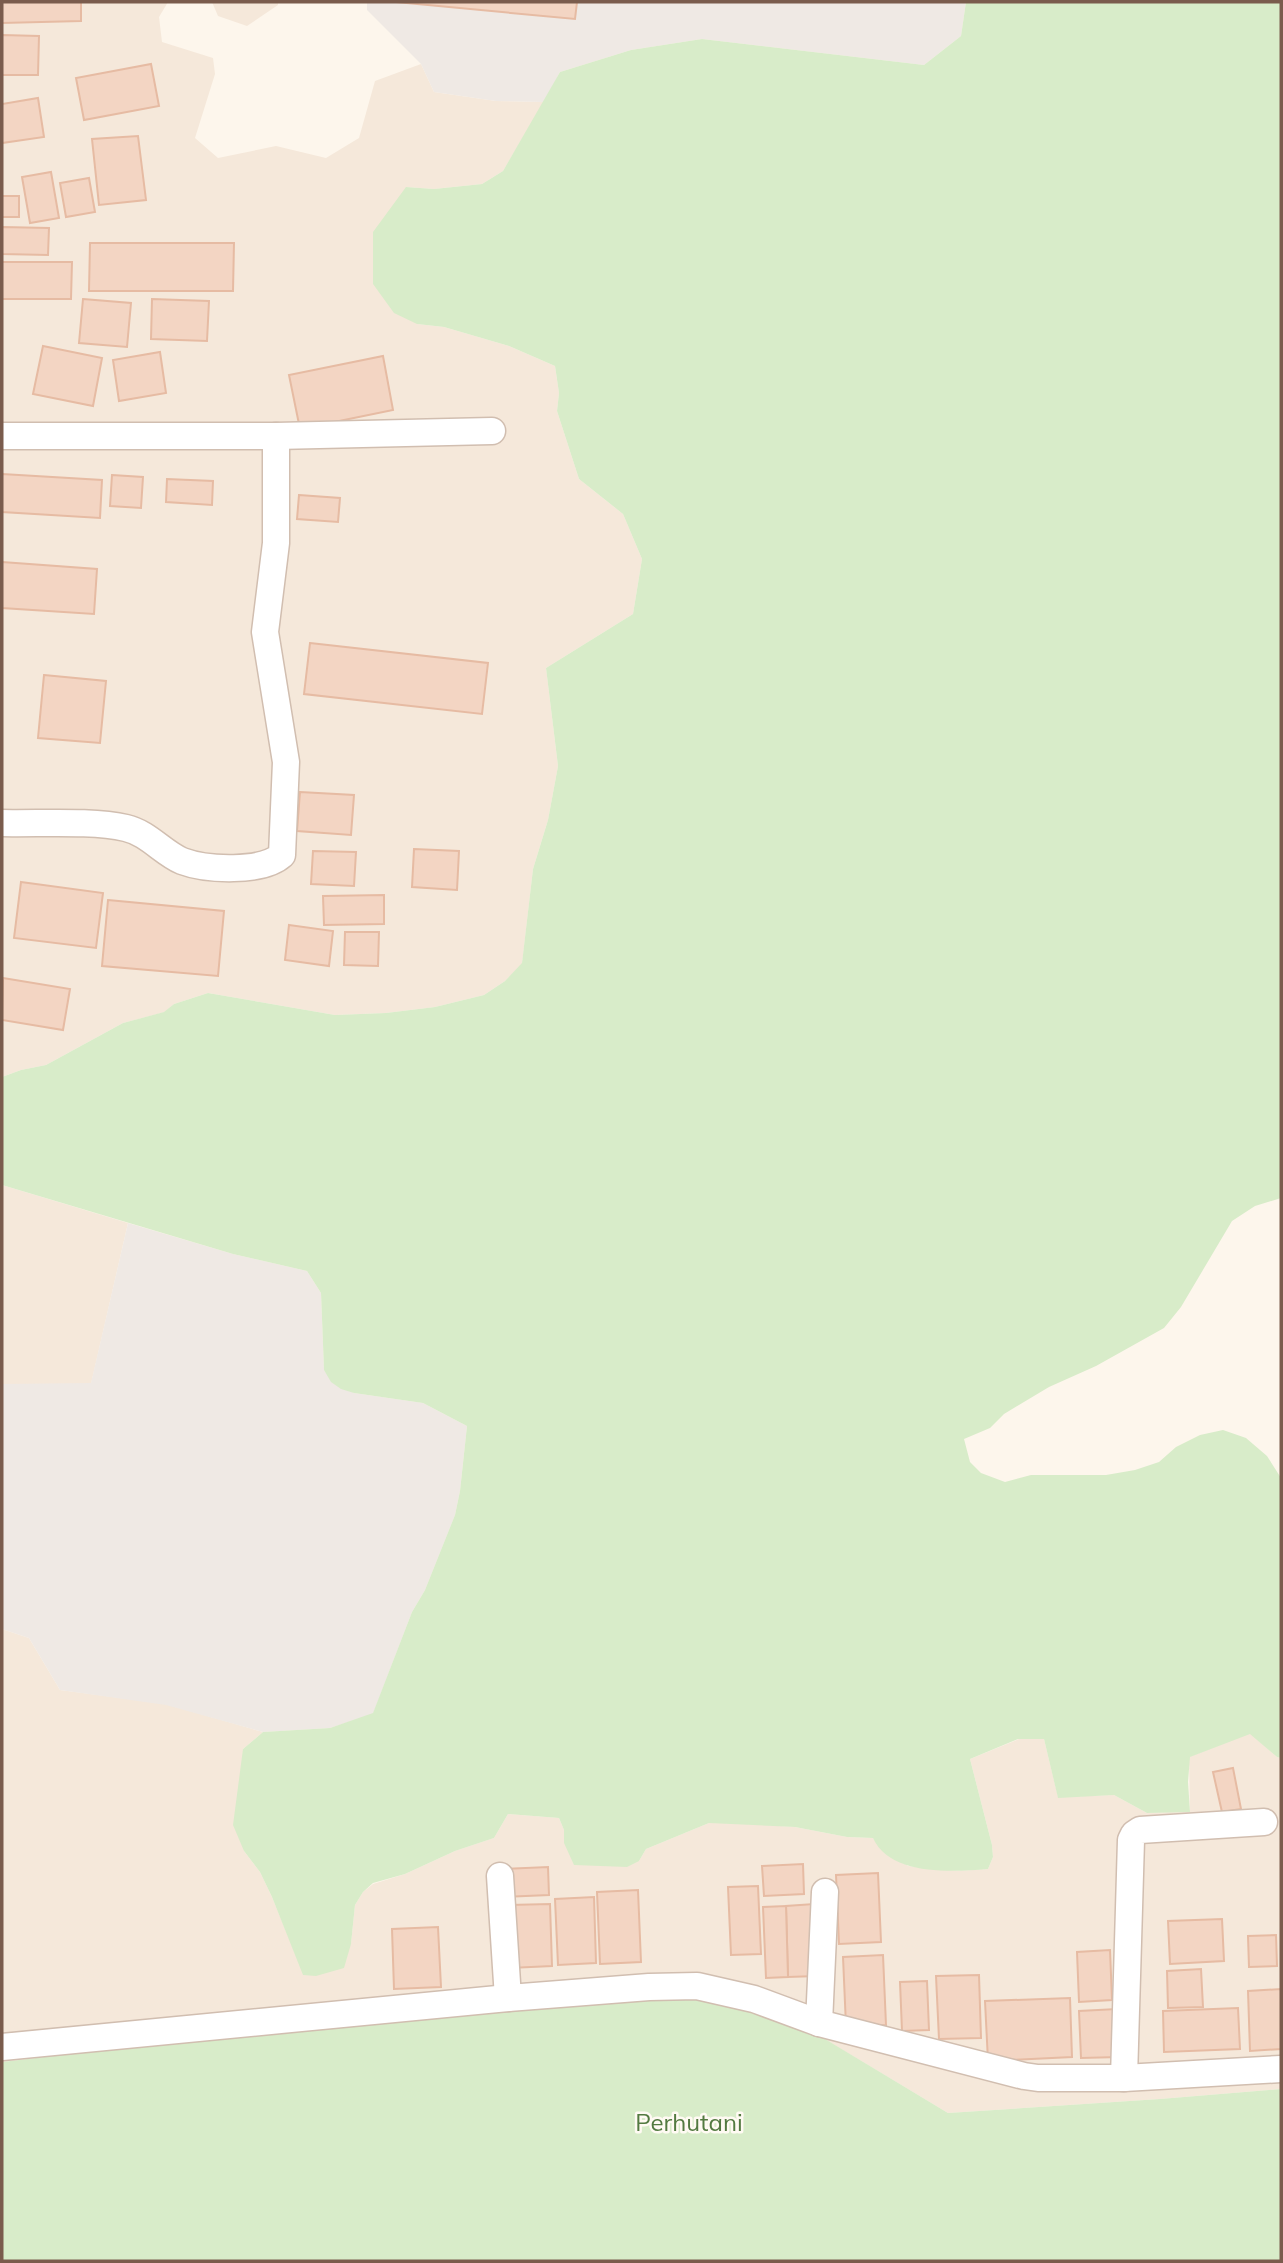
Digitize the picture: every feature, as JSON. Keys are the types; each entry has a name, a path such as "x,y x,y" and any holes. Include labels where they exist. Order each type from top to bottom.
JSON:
{"street":[{"path":"2,436 276,436 492,431"},
{"path":"2,823 128,828 182,861 227,869 257,866 282,855 286,762 265,632 276,543 276,436"},
{"path":"1124,2078 1131,1840 1134,1834 1140,1830 1264,1822"},
{"path":"500,1876 508,1998"},
{"path":"819,2023 825,1892"},
{"path":"2,2048 508,1998 697,1986 754,1999 819,2023 1038,2078 1124,2078 1281,2069"}],"shaded area":[{"path":"2,2 168,2 159,17 162,42 213,58 215,74 195,138 218,158 276,146 326,158 359,138 375,81 421,64 434,92 496,101 544,102 503,171 482,184 434,189 406,187 417,324 444,327 509,346 555,366 559,393 557,411 579,479 623,514 642,559 633,614 546,668 558,766 548,820 533,869 522,964 505,981 484,995 435,1007 335,1015 208,993 174,1004 165,1012 123,1023 46,1065 2,1077"},
{"path":"212,2 278,2 278,5 247,26 218,16"},
{"path":"367,2 966,2 961,36 924,65 702,39 631,50 560,72 544,102 496,101 434,92 421,64 367,10"},
{"path":"2,1185 128,1223 91,1384 3,1384 2,1387"},
{"path":"128,1223 233,1254 307,1271 321,1293 324,1370 354,1393 423,1403 467,1426 455,1515 425,1590 412,1612 373,1714 330,1728 263,1732 166,1705 60,1690 29,1638 2,1629 2,1384 91,1383"},
{"path":"2,1629 29,1638 60,1690 166,1704 263,1732 243,1749 244,1851 260,1872 304,1975 351,1944 355,1905 363,1892 373,1884 494,1838 508,1814 559,1818 564,1830 564,1843 639,1861 646,1849 709,1823 722,1822 795,1827 847,1837 873,1838 908,1866 958,1871 988,1869 993,1857 992,1845 970,1759 1019,1739 1044,1739 1058,1797 1114,1795 1147,1813 1190,1811 1189,1757 1250,1733 1281,1758 1281,2089 948,2113 721,1977 2,2062"}],"green space":[{"path":"966,2 1281,2 1281,1198 1255,1206 1232,1221 1181,1307 1164,1328 1096,1366 1049,1387 1004,1414 990,1428 964,1439 970,1462 981,1473 1005,1482 1031,1475 1106,1475 1135,1470 1159,1462 1176,1447 1200,1435 1223,1430 1246,1438 1267,1456 1281,1478 1281,1758 1250,1734 1190,1757 1190,1812 1147,1813 1114,1795 1058,1798 1044,1739 1018,1739 970,1759 992,1845 993,1857 988,1869 940,1871 907,1865 881,1850 873,1838 847,1837 795,1827 709,1823 646,1849 639,1861 627,1867 574,1865 564,1843 564,1830 559,1818 508,1814 494,1838 455,1851 405,1874 373,1883 355,1905 351,1944 344,1968 316,1976 303,1975 272,1897 260,1872 244,1851 233,1825 243,1749 263,1732 330,1728 373,1713 412,1612 425,1590 455,1515 467,1426 423,1403 354,1393 331,1382 324,1370 321,1293 307,1271 233,1254 2,1185 2,1077 46,1065 123,1023 164,1012 174,1004 208,993 335,1015 386,1013 435,1007 484,995 505,981 522,963 533,869 548,820 558,766 546,668 633,614 642,559 623,514 579,479 557,411 559,393 555,366 509,346 444,327 417,324 394,313 373,284 373,232 406,187 434,189 482,184 503,171 560,72 631,50 702,39 924,65 961,36"},
{"name":"Perhutani","path":"722,1977 948,2113 1281,2089 1281,2261 2,2261 2,2062"}],"building":[{"path":"2,2 81,2 81,21 2,23"},
{"path":"396,2 577,2 575,19"},
{"path":"2,35 39,36 38,75 2,75"},
{"path":"151,64 159,106 84,120 76,78"},
{"path":"38,98 44,137 2,143 2,104"},
{"path":"138,136 146,200 99,205 92,139"},
{"path":"51,172 59,218 30,223 22,177"},
{"path":"89,178 95,212 66,217 60,183"},
{"path":"2,196 19,196 19,217 2,217"},
{"path":"2,227 49,228 48,255 2,254"},
{"path":"90,243 234,243 233,291 89,291"},
{"path":"2,262 72,262 71,299 2,299"},
{"path":"83,299 131,303 127,347 79,343"},
{"path":"152,299 209,301 207,341 151,339"},
{"path":"43,346 102,358 93,406 33,394"},
{"path":"160,352 166,393 119,401 113,360"},
{"path":"383,356 393,410 300,429 289,375"},
{"path":"2,474 102,480 100,518 2,512"},
{"path":"112,475 143,477 141,508 110,506"},
{"path":"167,479 213,481 212,505 166,502"},
{"path":"299,495 340,498 338,522 297,519"},
{"path":"2,562 97,569 94,614 2,608"},
{"path":"310,643 488,663 482,714 304,694"},
{"path":"44,675 106,681 100,743 38,738"},
{"path":"300,792 354,795 351,835 297,831"},
{"path":"414,849 459,851 457,890 412,887"},
{"path":"313,851 356,852 354,886 311,884"},
{"path":"21,882 103,893 96,948 14,938"},
{"path":"384,895 384,924 324,925 323,896"},
{"path":"108,900 224,911 218,976 102,966"},
{"path":"289,925 333,931 329,966 285,960"},
{"path":"345,932 379,932 378,966 344,965"},
{"path":"3,978 70,989 63,1030 2,1020"},
{"path":"1233,1768 1241,1809 1222,1812 1213,1772"},
{"path":"803,1864 804,1894 764,1896 762,1866"},
{"path":"548,1867 549,1895 503,1897 502,1869"},
{"path":"878,1873 881,1942 839,1944 836,1875"},
{"path":"758,1886 761,1954 731,1955 728,1887"},
{"path":"638,1890 641,1962 600,1964 597,1892"},
{"path":"594,1897 596,1963 558,1965 555,1899"},
{"path":"550,1904 552,1966 510,1968 508,1905"},
{"path":"814,1904 817,1976 788,1977 786,1906"},
{"path":"786,1906 788,1977 766,1978 763,1907"},
{"path":"1222,1919 1224,1961 1170,1964 1168,1921"},
{"path":"438,1927 441,1987 394,1989 392,1929"},
{"path":"1276,1935 1277,1966 1249,1967 1248,1936"},
{"path":"1110,1950 1112,2000 1079,2002 1077,1952"},
{"path":"883,1955 886,2025 846,2026 843,1957"},
{"path":"1201,1969 1203,2007 1168,2008 1167,1971"},
{"path":"979,1975 981,2038 939,2039 936,1976"},
{"path":"927,1981 929,2030 902,2031 900,1982"},
{"path":"1281,1989 1281,2049 1250,2051 1248,1991"},
{"path":"1070,1998 1072,2057 988,2061 985,2001"},
{"path":"1238,2008 1240,2049 1164,2052 1163,2011"},
{"path":"1117,2009 1119,2057 1081,2058 1079,2011"}]}
